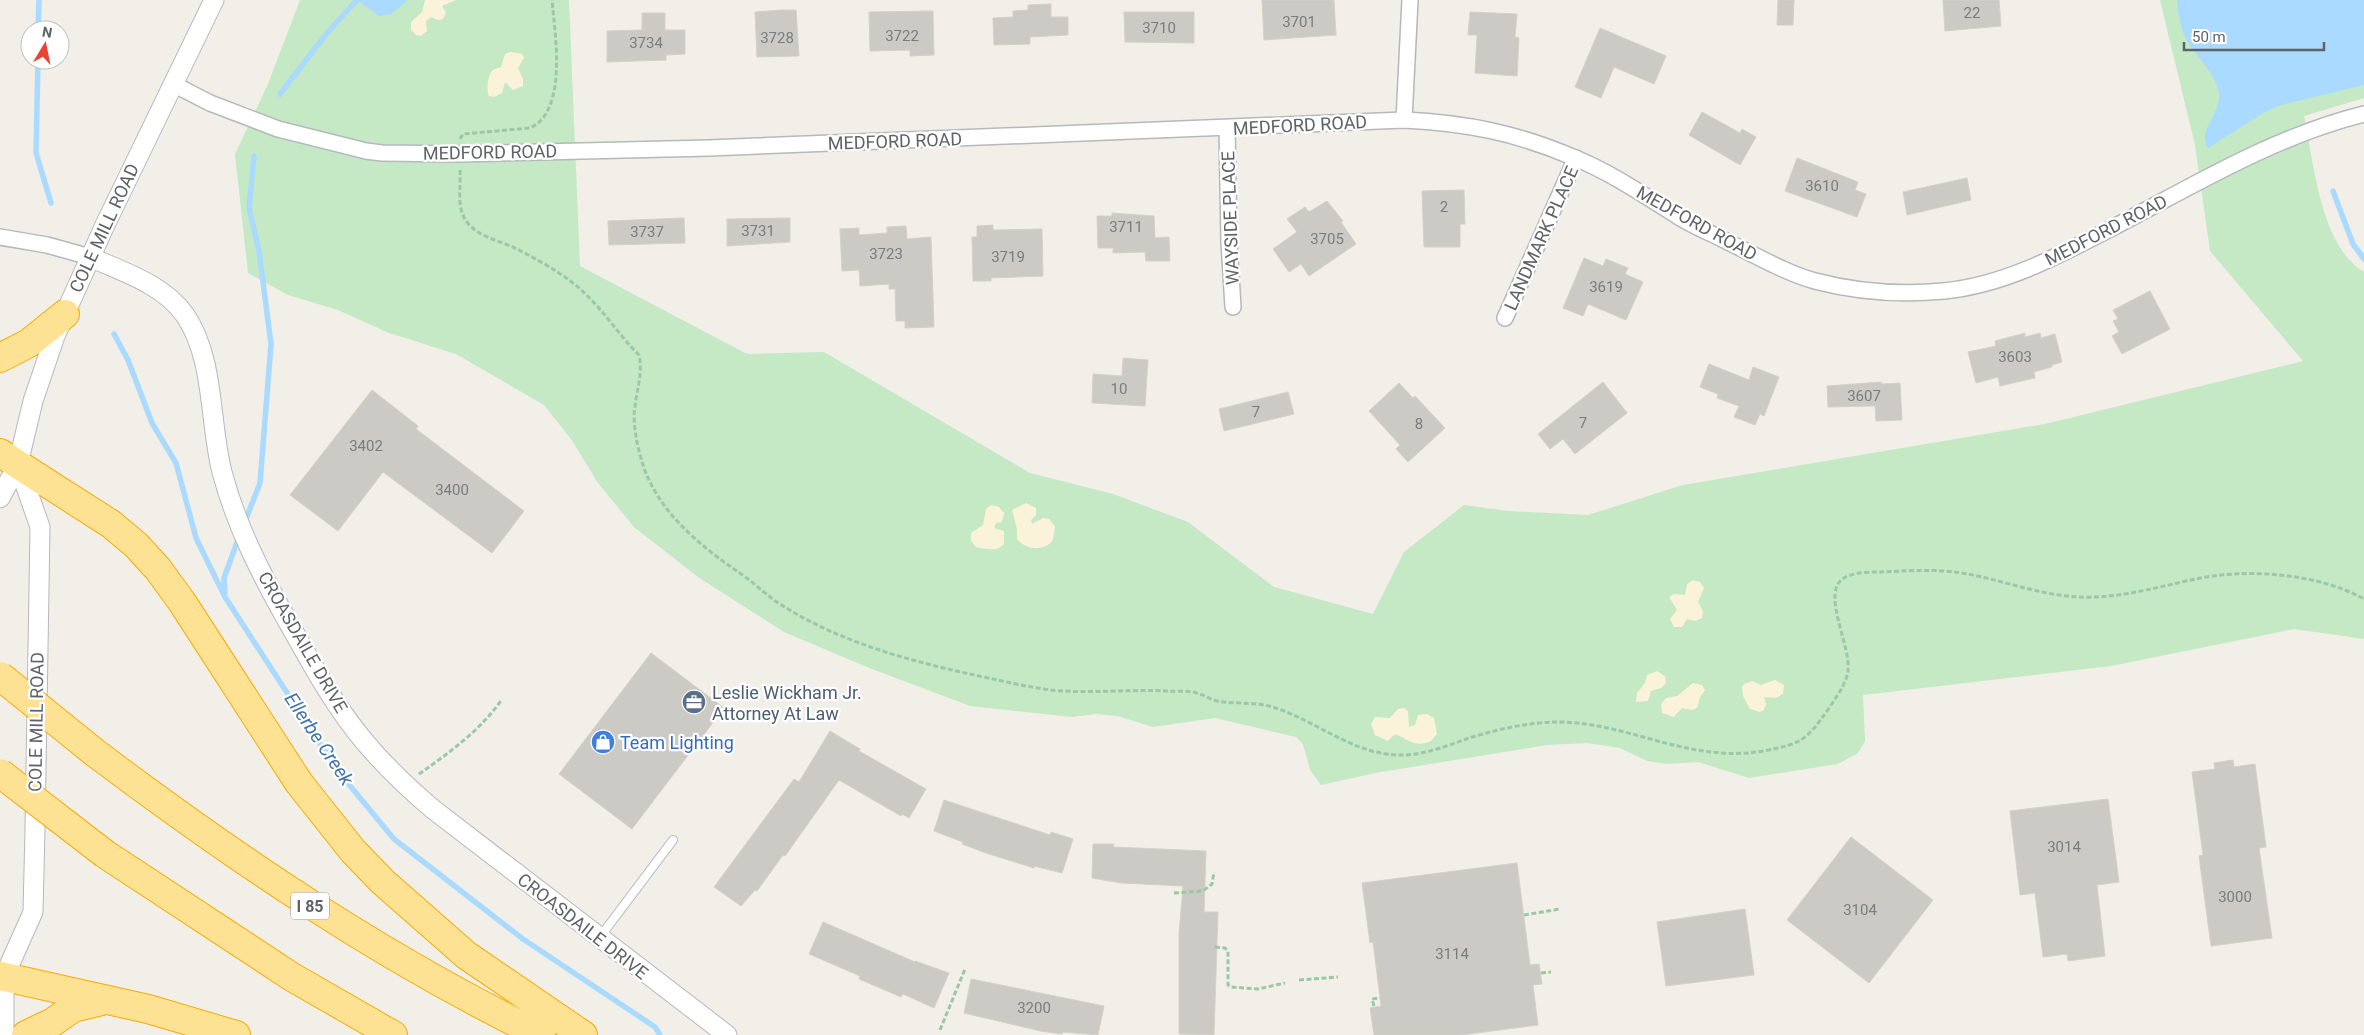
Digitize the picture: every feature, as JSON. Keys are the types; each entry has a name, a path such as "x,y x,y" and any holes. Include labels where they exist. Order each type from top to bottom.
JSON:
{"highway":[{"path":"0,358 29,343 64,314"},
{"path":"9,458 111,524 136,545 158,569 182,602 299,783 353,851 383,882 466,955 584,1035"},
{"name":"I 85","path":"0,676 94,752 184,820 318,911 458,994 542,1035"},
{"path":"0,773 105,854 210,925 393,1035"},
{"path":"1,974 148,1009 236,1035"},
{"path":"26,1035 53,1022 73,1008 104,1000"}],"street":[{"name":"COLE MILL ROAD","path":"0,498 9,458 64,314 214,0"},
{"path":"1404,120 1410,0"},
{"name":"MEDFORD ROAD","path":"173,84 210,102 299,136 366,151 460,154 1227,128 1404,120 1480,127 1517,136 1576,158 1620,180 1682,218 1773,264 1813,280 1848,288 1887,292 1924,292 1973,286 2016,273 2058,256 2273,146 2317,127 2364,114"},
{"name":"WAYSIDE PLACE","path":"1227,128 1229,242 1233,307"},
{"name":"LANDMARK PLACE","path":"1505,318 1576,158"},
{"path":"0,237 47,245 90,257"},
{"name":"CROASDAILE DRIVE","path":"90,257 151,285 172,300 187,317 203,354 219,461 240,527 259,568 319,677 363,740 404,784 434,810 726,1035"},
{"name":"COLE MILL ROAD","path":"4,1035 1,974 33,912 40,526 9,458"}],"lane":[{"path":"599,938 673,840"}],"path":[{"path":"552,0 556,75 554,92 547,115 540,124 523,130 463,134 460,138 460,204 463,216 476,232 516,249 569,280 594,301 642,359 635,405 640,451 654,489 686,532 774,600 849,639 957,671 1028,687 1055,690 1140,690 1197,693 1212,700 1267,706 1296,716 1359,748 1381,752 1406,755 1449,746 1469,738 1552,721 1592,723 1686,749 1733,753 1762,751 1800,743 1809,737 1842,689 1848,672 1847,649 1834,601 1834,591 1838,584 1849,575 1872,572 1954,572 2066,596 2094,598 2114,597 2223,574 2248,573 2325,583 2364,599"},
{"path":"404,784 475,730 492,714 502,699"},
{"path":"1174,893 1203,891 1212,884 1214,872"},
{"path":"1524,915 1560,909"},
{"path":"1216,947 1225,948 1228,951 1228,985 1231,987 1258,989 1285,983"},
{"path":"940,1030 965,969"},
{"path":"1541,973 1551,972"},
{"path":"1299,980 1338,977"},
{"path":"1374,1006 1372,999 1380,998"}],"green space":[{"path":"300,0 569,0 580,266 747,354 824,352 1030,473 1113,494 1188,522 1274,587 1373,614 1404,552 1464,505 1508,511 1588,515 1683,485 2045,424 2303,361 2210,251 2195,145 2160,0 2364,0 2364,98 2304,116 2321,202 2328,224 2337,243 2349,260 2364,272 2364,639 2294,629 2111,666 1863,695 1865,741 1858,753 1838,764 1749,778 1698,762 1667,764 1647,761 1620,748 1588,743 1547,745 1375,773 1321,785 1310,770 1303,744 1296,737 1215,718 1153,727 1118,716 1096,714 1072,717 970,706 872,669 784,632 698,577 634,527 598,483 571,439 544,405 456,354 389,333 338,310 288,295 248,273 235,154 268,84"}],"sand":[{"path":"425,0 456,0 442,6 446,12 443,19 438,20 431,17 426,21 427,31 421,36 416,35 411,30 411,22 422,12"},
{"path":"511,52 522,54 524,58 518,68 523,79 523,86 513,90 505,82 502,93 494,97 489,96 488,82 491,72 501,67 505,54"},
{"path":"1026,503 1036,508 1036,515 1031,520 1032,524 1043,518 1049,519 1055,526 1053,540 1040,548 1030,547 1017,539 1017,529 1012,510"},
{"path":"991,505 999,507 1004,513 1002,522 996,523 994,528 1004,531 1004,544 995,549 976,547 971,541 971,533 983,525 986,509"},
{"path":"1693,580 1700,582 1704,588 1698,602 1703,611 1702,618 1695,621 1687,619 1682,627 1674,627 1670,619 1677,610 1669,597 1674,594 1685,595 1687,584"},
{"path":"1657,671 1665,676 1666,683 1661,688 1651,691 1648,701 1636,702 1637,693 1645,683 1647,675"},
{"path":"1775,680 1784,685 1783,694 1776,698 1764,697 1766,704 1764,710 1760,712 1750,709 1743,696 1742,687 1744,684 1752,681 1761,685"},
{"path":"1693,683 1702,685 1705,690 1700,697 1697,708 1692,710 1682,708 1674,717 1662,713 1661,704 1666,698 1677,696"},
{"path":"1404,708 1408,711 1409,727 1415,725 1418,715 1427,714 1434,718 1437,734 1431,741 1418,744 1395,735 1388,741 1375,735 1371,724 1375,717 1390,718 1398,709"}],"water":[{"path":"357,0 408,0 391,14 379,16"},
{"path":"2177,0 2364,0 2364,85 2281,105 2265,112 2208,148 2205,134 2219,101 2218,87 2186,39 2180,23"}],"building":[{"path":"1262,0 1334,0 1336,35 1264,40"},
{"path":"1778,0 1794,0 1793,25 1777,25"},
{"path":"1943,0 1999,0 2001,26 1945,31"},
{"path":"1051,4 1051,17 1068,17 1068,35 1030,37 1030,44 994,45 993,18 1013,17 1013,11 1028,10 1028,5"},
{"path":"796,10 799,56 757,57 755,12"},
{"path":"933,11 934,55 910,56 910,50 870,51 869,12"},
{"path":"1124,12 1194,12 1194,43 1125,42"},
{"path":"1470,12 1517,14 1515,37 1519,38 1517,76 1475,73 1477,35 1468,35"},
{"path":"642,13 665,13 665,30 685,30 685,54 666,55 666,60 607,62 607,31 642,30"},
{"path":"1600,28 1666,56 1654,84 1614,67 1601,98 1575,87"},
{"path":"1702,112 1740,133 1742,129 1756,137 1740,165 1689,135"},
{"path":"1797,158 1858,182 1855,190 1866,194 1857,217 1785,191"},
{"path":"1967,178 1971,200 1907,215 1903,192"},
{"path":"1464,190 1465,224 1460,224 1460,247 1424,247 1422,191"},
{"path":"1327,201 1343,221 1341,222 1356,244 1309,276 1301,264 1289,272 1273,249 1297,232 1287,219 1305,207 1309,212"},
{"path":"1112,213 1154,216 1155,238 1169,237 1170,261 1146,261 1145,252 1113,253 1113,248 1098,248 1097,216 1112,216"},
{"path":"684,218 685,243 609,245 608,221"},
{"path":"790,218 790,242 727,246 727,219"},
{"path":"993,225 993,230 1042,229 1043,276 991,278 991,281 973,281 972,237 977,237 977,226"},
{"path":"906,226 907,239 931,237 934,327 905,328 905,321 896,321 895,289 889,289 889,284 860,286 859,270 842,271 840,229 859,228 859,235 887,233 887,227"},
{"path":"1584,258 1603,266 1606,259 1628,268 1625,274 1643,282 1626,320 1588,304 1583,316 1563,308"},
{"path":"2150,291 2170,329 2122,354 2112,336 2119,332 2113,321 2118,319 2113,310"},
{"path":"2025,333 2025,337 2040,333 2041,338 2055,334 2062,362 2034,372 2035,378 2000,386 1998,377 1976,383 1968,352 1996,346 1995,341"},
{"path":"1123,358 1148,360 1145,406 1092,403 1093,374 1122,376"},
{"path":"1709,364 1749,380 1753,367 1779,377 1764,416 1760,414 1755,425 1734,417 1739,406 1717,398 1718,394 1700,387"},
{"path":"1603,382 1627,413 1575,454 1563,439 1550,449 1538,434"},
{"path":"1881,382 1882,384 1900,383 1902,420 1876,421 1875,406 1828,407 1827,386"},
{"path":"1399,383 1413,398 1415,396 1445,428 1408,462 1396,449 1400,445 1369,411"},
{"path":"372,390 418,426 416,429 524,511 492,553 383,472 338,531 290,495"},
{"path":"1288,392 1294,414 1224,431 1219,409"},
{"path":"651,653 724,708 632,829 559,774"},
{"path":"830,731 860,749 859,751 926,789 909,818 902,814 901,816 839,780 785,856 783,855 757,891 755,890 741,906 714,887 794,779 799,782"},
{"path":"2233,760 2234,767 2255,764 2266,847 2259,848 2272,938 2211,946 2199,856 2203,855 2192,772 2215,769 2214,763"},
{"path":"2108,799 2119,882 2097,885 2105,956 2068,961 2067,954 2043,957 2035,893 2020,895 2010,811"},
{"path":"944,800 1050,835 1051,832 1073,839 1062,873 1034,866 1034,868 986,853 934,831"},
{"path":"1851,837 1933,900 1869,983 1787,920"},
{"path":"1093,844 1114,844 1113,847 1206,851 1204,912 1218,912 1214,1035 1179,1034 1179,934 1183,886 1121,883 1092,878"},
{"path":"1517,863 1530,965 1539,964 1542,984 1533,985 1538,1025 1462,1035 1374,1035 1370,1008 1381,1006 1373,942 1370,943 1362,883"},
{"path":"1745,909 1754,975 1666,986 1657,922"},
{"path":"823,922 915,962 949,973 934,1008 903,994 901,997 859,979 860,976 809,954"},
{"path":"971,979 1104,1006 1098,1035 1040,1031 964,1013"}],"waterway":[{"name":"Ellerbe Creek","path":"38,20 39,0"},
{"path":"280,94 327,33 357,0"},
{"name":"Ellerbe Creek","path":"38,70 36,153 51,203"},
{"path":"244,524 260,483 271,344 259,251 249,208 254,156"},
{"path":"2333,191 2353,244 2364,259"},
{"name":"Ellerbe Creek","path":"114,334 128,360 152,423 176,463 196,538 225,597 337,770 394,839 523,939 655,1027 660,1035"},
{"path":"225,593 224,578 239,537"}],"place":[{"name":"Leslie Wickham Jr. Attorney At Law","path":"694,702"},
{"name":"Team Lighting","path":"603,742"}]}
